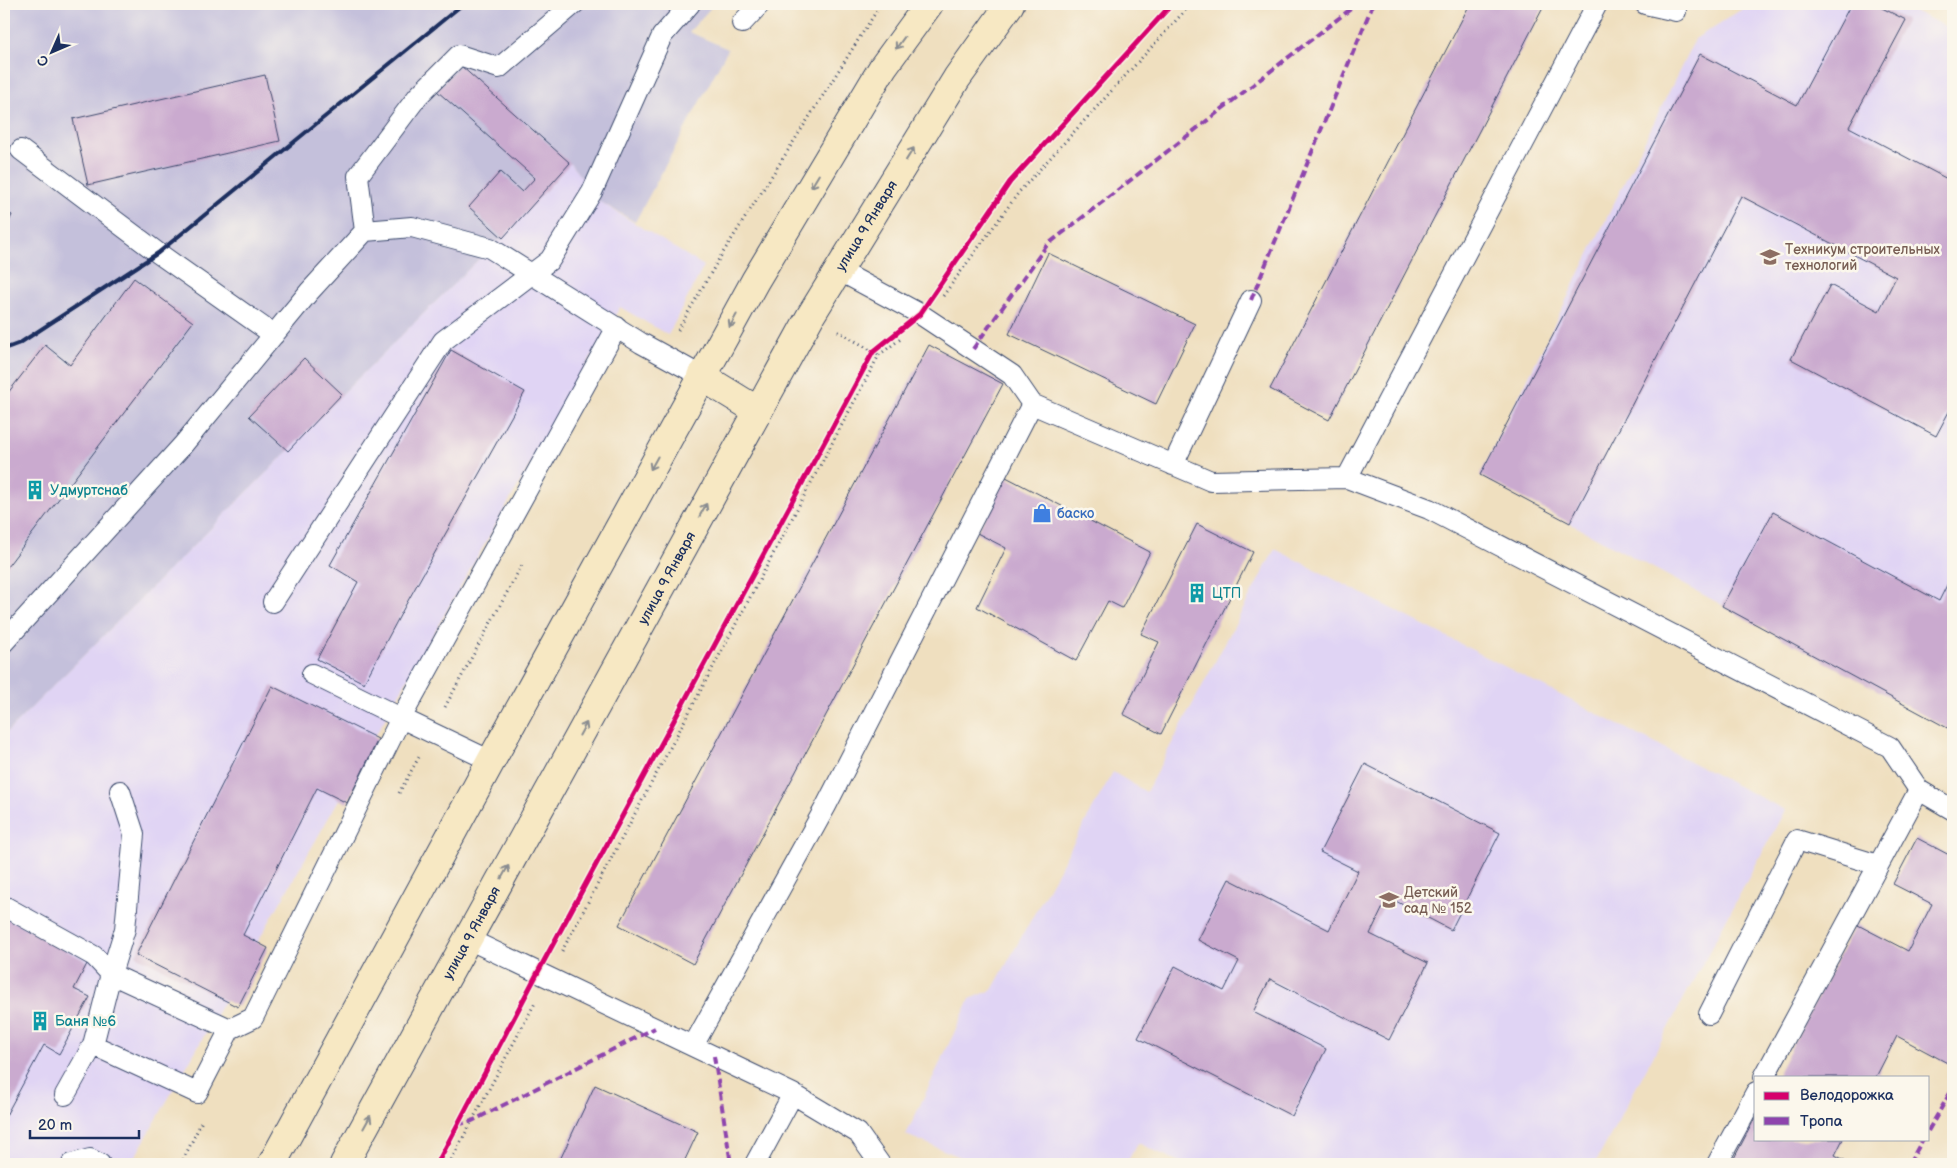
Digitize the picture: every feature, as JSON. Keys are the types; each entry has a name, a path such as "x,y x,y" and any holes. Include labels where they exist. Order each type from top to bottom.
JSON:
{"main road":[{"path":"272,1164 701,376 755,281 883,67 930,4"},
{"name":"улица 9 Января","path":"344,1164 811,315 957,78 1010,4"},
{"path":"701,376 758,411"}],"lane":[{"path":"365,232 358,176 418,96 459,55 499,68 574,4"},
{"path":"273,602 443,341 550,260 592,192 662,36 690,4"},
{"path":"742,23 760,4"},
{"path":"1348,478 1597,4"},
{"path":"1644,4 1676,11"},
{"path":"20,150 158,253 274,335"},
{"path":"4,642 182,446 309,292 365,232 412,227 490,248 616,328 701,376"},
{"path":"838,270 923,317 1012,375 1032,404 1210,481 1348,478 1429,509 1890,747 1918,790 1953,810"},
{"path":"1173,465 1251,300"},
{"path":"93,1045 197,1093 230,1029 253,1018 401,718 616,328"},
{"path":"693,1046 826,806 1032,404"},
{"path":"312,674 491,761"},
{"path":"1765,1076 1918,790"},
{"path":"65,1095 93,1045 111,974 125,929 134,834 120,791"},
{"path":"1709,1014 1797,840 1878,865"},
{"path":"4,906 94,956 111,974 230,1029"},
{"path":"468,939 793,1094 858,1133 880,1164"},
{"path":"755,1164 793,1094"},
{"path":"1717,1164 1754,1096"},
{"path":"72,1164 90,1159 100,1164"}],"path":[{"path":"641,343 671,342 719,259 881,4"},
{"path":"449,1164 878,355 923,317 1019,192 1191,4"},
{"path":"868,361 873,352 923,317"},
{"path":"399,794 525,559"},
{"path":"181,1164 204,1117"}],"shaded area":[{"path":"4,4 714,4 689,32 728,49 635,222 599,201 570,163 503,238 490,248 342,394 288,451 4,735"},
{"name":"Техникум строительных технологий","path":"1750,4 1899,4 1953,30 1953,729 1480,475 1695,39"},
{"path":"570,163 599,201 704,266 668,335 620,307 131,1164 4,1164 4,735 288,451 342,394 490,248 503,238"},
{"name":"Детский сад № 152","path":"1275,549 1785,810 1595,1164 1184,1164 1138,1143 1126,1164 978,1164 906,1135 970,999 992,990 1113,772 1146,792"}],"building":[{"path":"1470,4 1545,4 1329,420 1270,389"},
{"path":"1851,4 1874,4 1906,20 1849,127 1953,182 1953,404 1936,436 1791,359 1830,285 1879,311 1896,277 1741,196 1570,523 1480,475 1700,54 1797,105"},
{"path":"460,65 570,163 503,238 469,207 500,172 522,192 535,178 437,91"},
{"path":"265,75 280,141 88,185 73,119"},
{"path":"4,211 12,215 4,232"},
{"path":"1048,253 1195,324 1156,404 1009,334"},
{"name":"Удмуртснаб","path":"134,278 193,322 4,571 4,398 45,345 70,365"},
{"path":"929,345 1003,384 693,964 619,925"},
{"path":"451,350 525,392 364,683 317,659 358,582 330,565"},
{"path":"304,358 342,394 288,451 249,416"},
{"path":"1006,477 1150,552 1122,608 1108,601 1076,661 977,607 1006,548 977,533"},
{"path":"1773,512 1939,601 1953,573 1953,731 1722,606"},
{"name":"ЦТП","path":"1197,524 1253,552 1161,734 1123,714 1159,642 1141,634"},
{"path":"272,686 378,739 347,803 317,788 243,935 268,948 238,1007 136,955"},
{"path":"1365,764 1500,833 1451,930 1388,897 1370,934 1428,963 1389,1040 1270,979 1253,1012 1326,1049 1292,1116 1138,1038 1175,966 1224,991 1239,961 1198,940 1229,879 1329,930 1358,871 1320,852"},
{"path":"1917,838 1953,857 1953,1066 1897,1036 1877,1076 1777,1076 1856,924 1908,951 1932,904 1893,884"},
{"name":"Баня №6","path":"4,917 88,962 74,989 90,997 59,1054 44,1045 4,1119"},
{"path":"595,1085 698,1132 683,1164 558,1164"},
{"path":"1754,1120 1754,1140 1842,1140 1835,1155 1852,1164 1731,1164"}],"railway":[{"path":"4,349 20,343 158,253 463,4"}],"marked path":[{"path":"973,349 1047,245 1357,4"},
{"path":"1251,300 1373,4"},
{"path":"457,1125 472,1121 655,1028"},
{"path":"714,1056 731,1164"},
{"path":"1930,1128 1953,1088"},
{"path":"1909,1164 1922,1140"}],"cycle path":[{"path":"437,1164 538,972 873,352 920,314 1010,182 1172,4"}],"place":[{"name":"Техникум строительных технологий","path":"1770,257"},
{"name":"Удмуртснаб","path":"35,490"},
{"name":"баско","path":"1042,513"},
{"name":"ЦТП","path":"1197,593"},
{"name":"Детский сад № 152","path":"1389,900"},
{"name":"Баня №6","path":"40,1021"}]}
